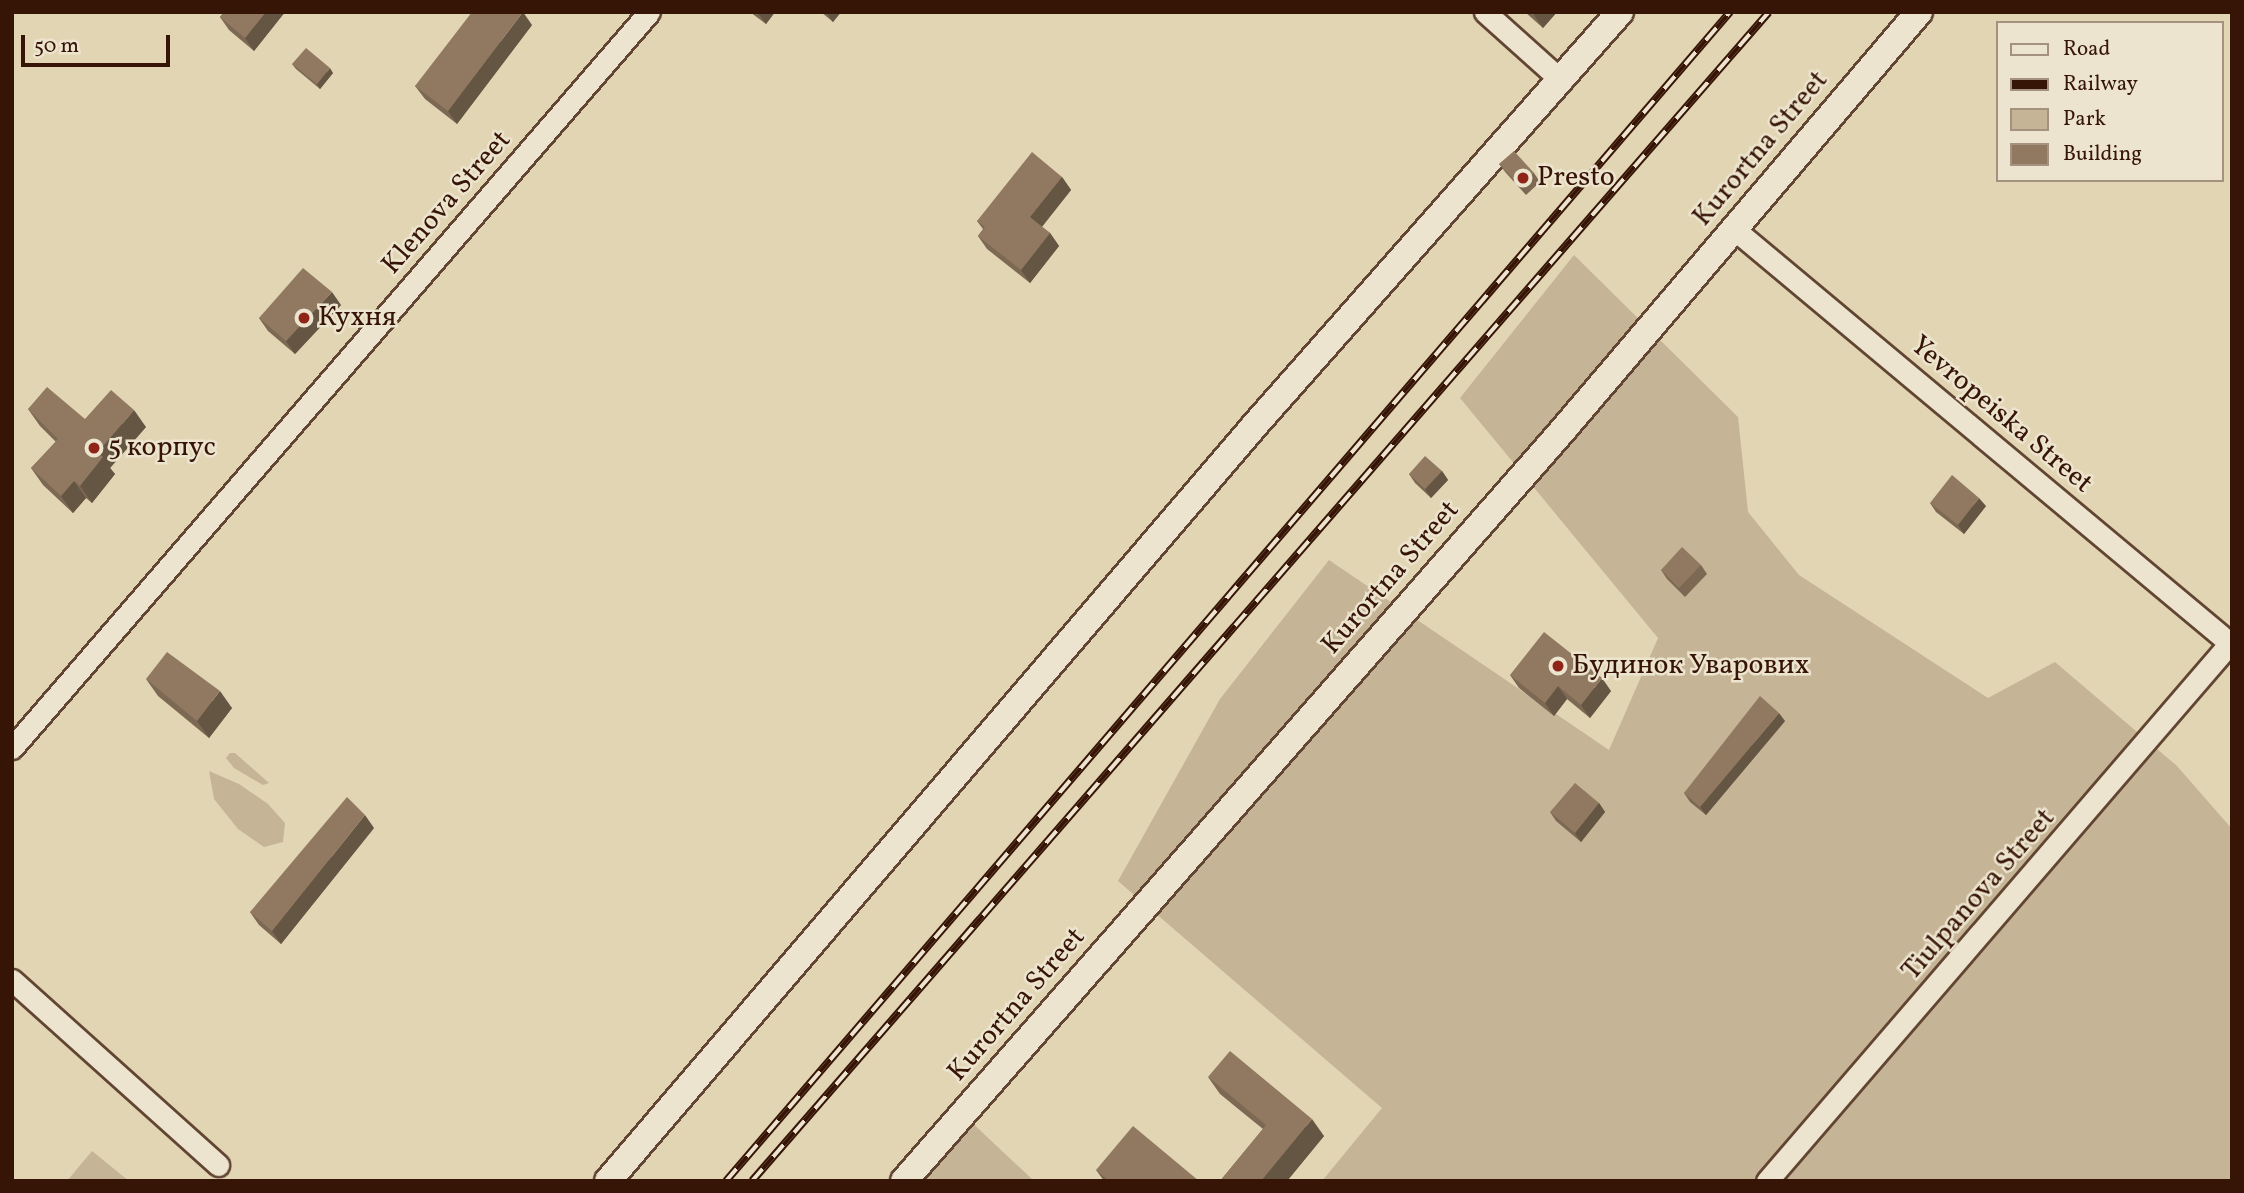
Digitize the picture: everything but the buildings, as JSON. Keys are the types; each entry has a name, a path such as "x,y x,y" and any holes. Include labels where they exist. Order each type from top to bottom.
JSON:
{"street":[{"name":"Klenova Street","path":"12,748 649,12"},
{"path":"1485,12 1562,81"},
{"path":"608,1181 1255,425 1562,81 1620,12"},
{"name":"Kurortna Street","path":"904,1181 1734,229 1919,12"},
{"name":"Yevropeiska Street","path":"1734,229 2231,644"},
{"name":"Tiulpanova Street","path":"1767,1181 2231,644"},
{"path":"12,980 218,1165"}],"green space":[{"path":"1574,255 1738,417 1748,512 1799,575 1988,698 2055,662 2177,766 2232,829 2232,1181 1322,1181 1382,1108 1118,881 1220,699 1329,560 1609,750 1658,638 1460,398"},
{"path":"230,753 235,753 269,783 263,785 234,768 226,758"},
{"path":"209,771 239,784 268,804 285,823 283,842 264,847 238,829 214,799"},
{"path":"967,1118 1034,1181 907,1181"},
{"path":"92,1151 129,1181 67,1181"}],"railway":[{"path":"726,1181 1730,12"},
{"path":"752,1181 1769,12"}],"place":[{"name":"Presto","path":"1523,178"},
{"name":"Кухня","path":"304,318"},
{"name":"5 корпус","path":"94,448"},
{"name":"Будинок Уварових","path":"1558,666"}]}
